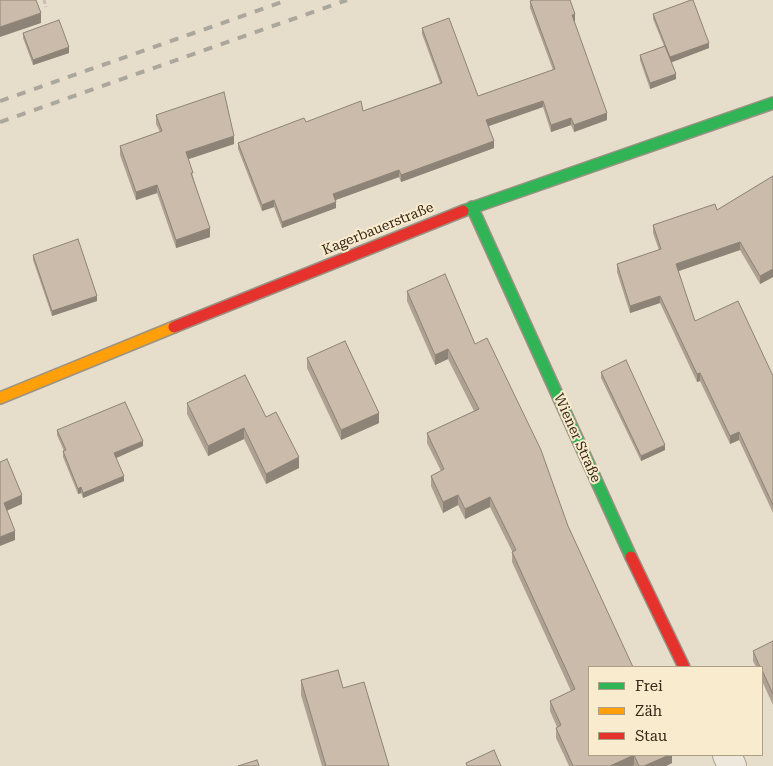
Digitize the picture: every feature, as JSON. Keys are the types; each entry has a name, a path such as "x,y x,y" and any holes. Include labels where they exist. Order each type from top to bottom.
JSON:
{"street":[{"name":"Kagerbauerstraße","path":"0,398 472,207 773,103"},
{"name":"Wiener Straße","path":"472,207 628,551 684,666"}],"path":[{"path":"44,0 46,7"}],"building":[{"path":"0,0 36,0 41,13 0,27"},
{"path":"570,0 575,14 572,15 607,113 574,125 571,118 551,125 543,101 486,120 494,141 401,175 399,170 333,194 336,202 282,222 274,200 262,205 238,143 304,118 306,122 361,101 363,111 442,83 422,28 449,18 478,96 555,69 530,1"},
{"path":"693,0 709,43 670,57 653,14"},
{"path":"59,20 69,47 33,60 23,33"},
{"path":"665,46 676,74 650,83 640,55"},
{"path":"224,92 234,136 186,152 193,173 191,173 210,228 176,240 157,185 136,192 120,146 162,131 156,115"},
{"path":"773,176 773,269 760,276 740,242 676,264 695,321 738,301 773,376 773,505 739,432 730,436 700,373 697,374 660,296 630,306 617,264 661,249 653,225 715,204 717,210"},
{"path":"78,239 97,296 52,311 33,255"},
{"path":"445,274 475,344 487,338 541,450 568,526 633,666 588,666 588,756 632,756 610,766 573,766 556,728 561,725 550,701 575,689 512,552 516,550 490,497 465,509 458,495 443,502 431,476 444,469 427,433 479,409 448,349 435,355 407,291"},
{"path":"345,341 379,413 341,430 307,358"},
{"path":"626,360 665,445 641,456 601,372"},
{"path":"245,375 266,417 276,412 299,457 266,474 244,428 208,446 187,403"},
{"path":"125,402 143,441 114,453 124,476 83,493 81,487 78,489 63,451 66,450 57,430"},
{"path":"7,459 22,495 4,503 15,531 0,537 0,462"},
{"path":"773,641 773,694 763,672 763,666 760,666 753,651"},
{"path":"338,670 343,688 364,682 389,766 326,766 301,680"},
{"path":"494,750 501,766 467,766 466,763"},
{"path":"634,756 667,756 644,766 639,766"},
{"path":"257,760 259,766 238,766"}],"railway":[{"path":"0,101 288,0"},
{"path":"0,122 347,0"}],"traffic: fast":[{"path":"463,211 773,103"},
{"path":"472,207 631,557"}],"traffic: slow":[{"path":"0,398 174,327"}],"traffic: jam":[{"path":"174,327 463,211"},
{"path":"631,557 684,666"}]}
